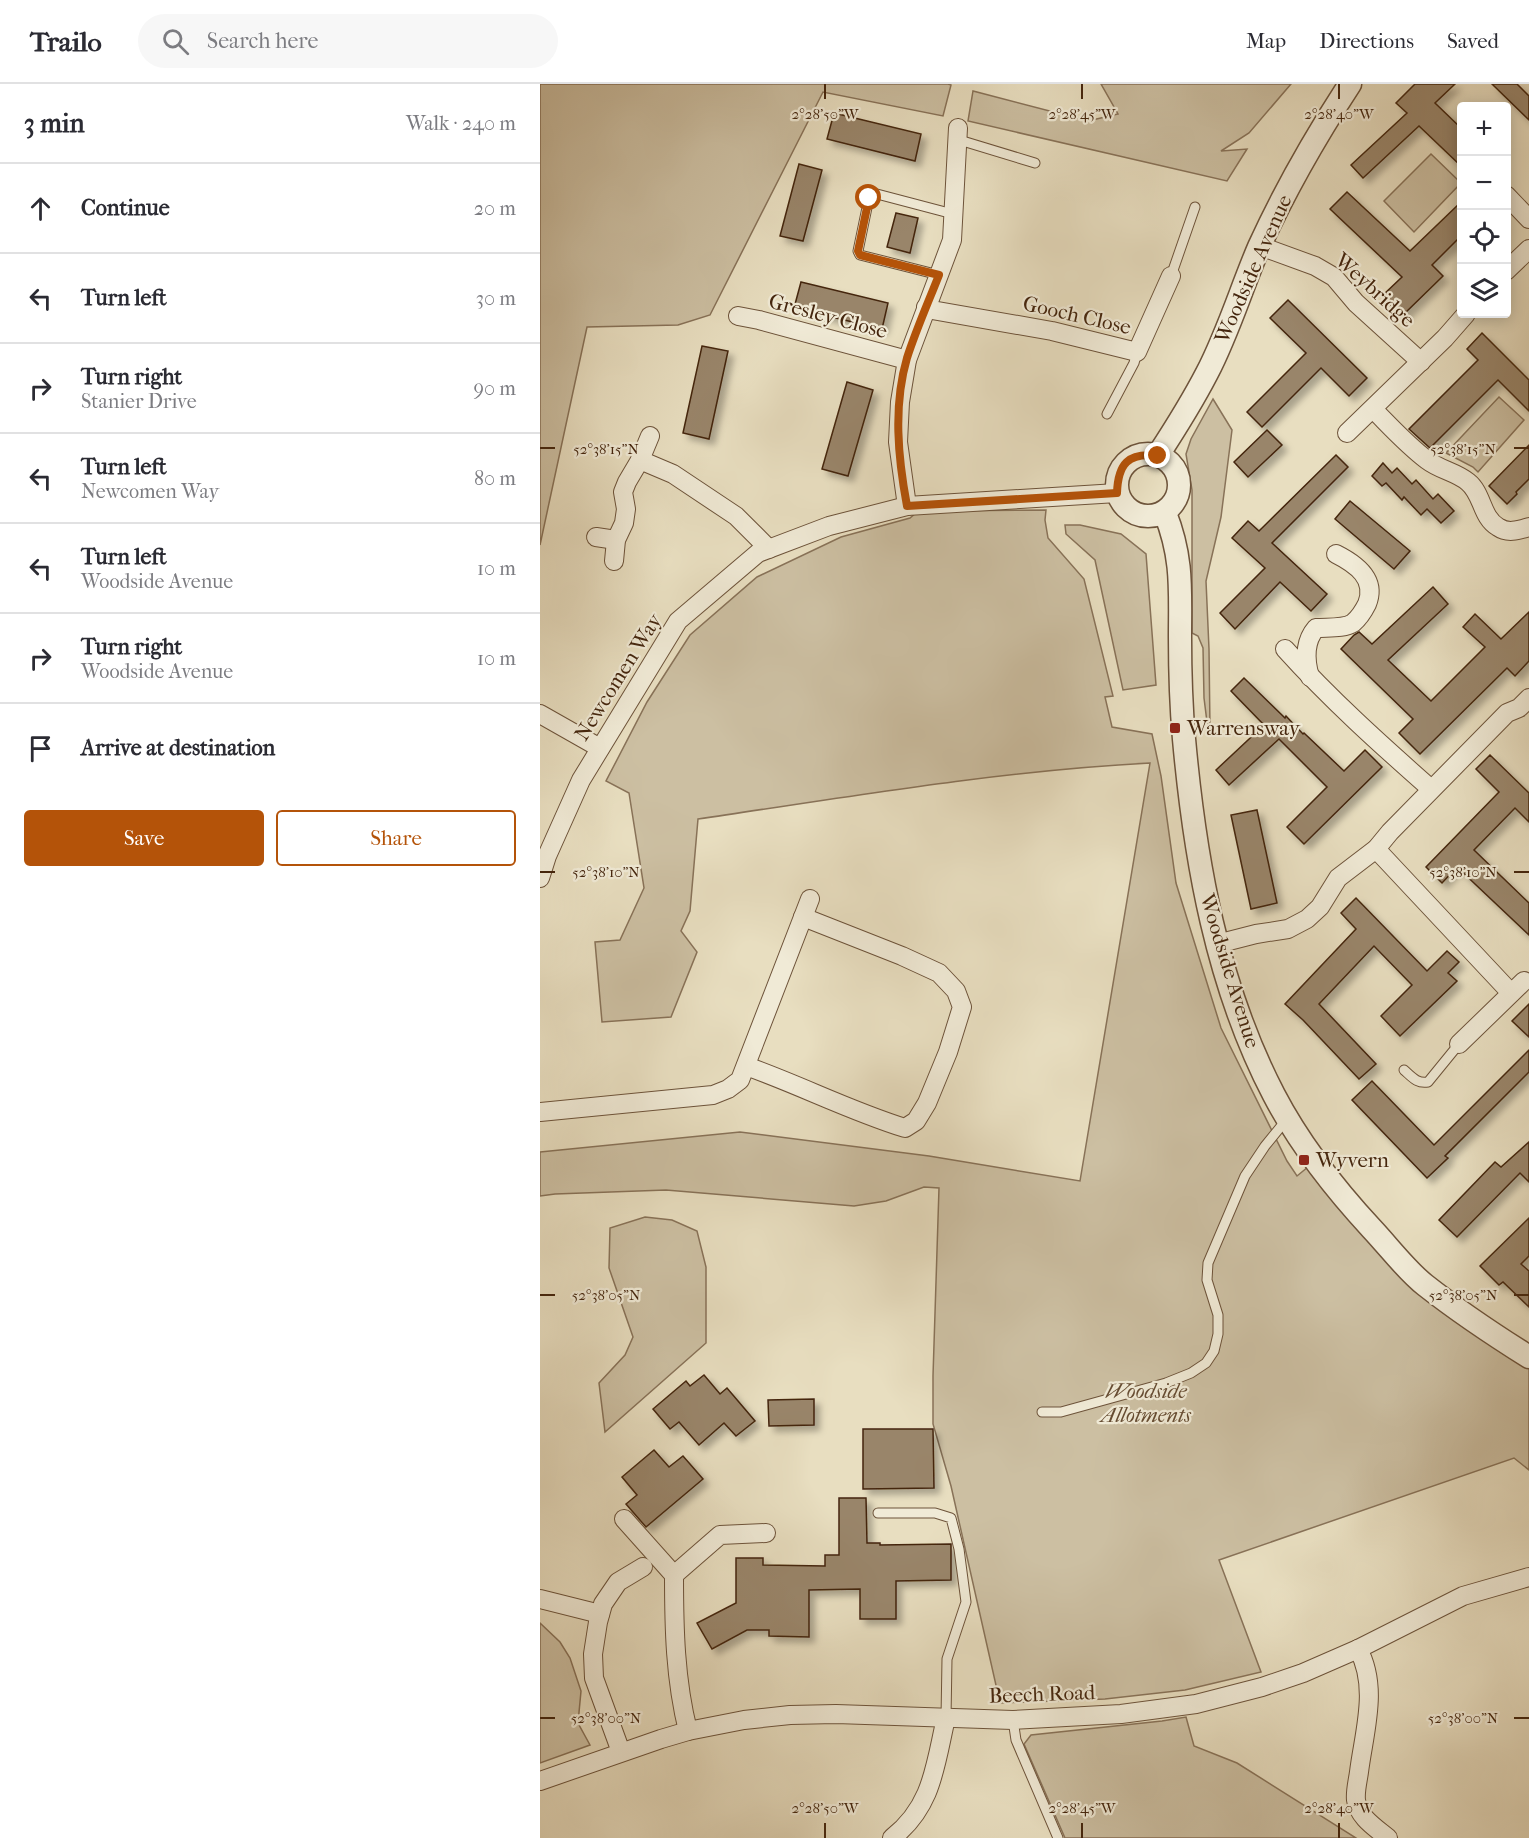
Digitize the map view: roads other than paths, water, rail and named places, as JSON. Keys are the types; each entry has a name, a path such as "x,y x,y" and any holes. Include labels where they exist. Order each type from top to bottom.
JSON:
{"street":[{"name":"Woodside Avenue","path":"1158,456 1207,373 1227,330 1260,246 1309,150 1350,84"},
{"path":"907,506 898,442 900,402 907,360 952,240 957,133"},
{"path":"1511,200 1529,219"},
{"name":"Weybridge","path":"1260,246 1316,266 1334,277 1356,303 1421,362"},
{"path":"1511,266 1529,249"},
{"name":"Gooch Close","path":"926,307 932,310 1052,331 1137,352 1171,276"},
{"name":"Gresley Close","path":"738,316 907,360"},
{"path":"1347,433 1421,362 1462,318"},
{"path":"1373,409 1428,461 1470,483 1482,502 1486,517 1500,529 1515,532 1529,527"},
{"path":"614,561 616,540 624,523 626,509 623,492 650,436"},
{"path":"1144,454 1158,456 1168,461 1176,470 1177,495 1165,513 1142,516 1131,512 1122,504 1117,493 1119,473 1125,462 1132,457 1144,454"},
{"path":"640,460 673,474 736,516 769,549"},
{"name":"Newcomen Way","path":"540,878 543,856 569,804 600,748 678,621 758,553 829,526 907,506 1117,493"},
{"name":"Woodside Avenue","path":"1165,513 1178,555 1180,573 1180,693 1186,765 1200,867 1217,944 1241,1023 1287,1119 1341,1196 1423,1284 1529,1357"},
{"path":"596,537 616,540"},
{"path":"1310,677 1306,664 1310,636 1316,628 1340,627 1352,623 1363,612 1369,597 1369,584 1364,575 1351,561 1336,554"},
{"path":"1284,649 1365,730 1431,789"},
{"path":"1217,944 1288,929 1307,919 1320,907 1338,878 1376,849 1431,789 1507,713 1525,708"},
{"path":"540,714 600,748"},
{"path":"1376,849 1521,982 1459,1044"},
{"path":"540,1112 713,1095 728,1089 740,1080 810,899"},
{"path":"746,1066 873,1118 904,1128 916,1121 927,1103 948,1052 962,1007 956,991 939,973 803,917"},
{"path":"624,1519 674,1575 679,1687 688,1731"},
{"path":"674,1575 720,1535 766,1533"},
{"path":"621,1752 594,1678 593,1654 603,1604 618,1581 643,1567"},
{"name":"Beech Road","path":"540,1782 621,1752 688,1731 744,1720 790,1715 836,1714 1013,1720 1121,1714 1196,1704 1262,1687 1303,1673 1463,1596 1529,1577"},
{"path":"540,1599 600,1614"},
{"path":"1358,1648 1368,1682 1369,1712 1356,1800 1364,1818 1388,1838"},
{"path":"892,1838 911,1820 926,1798 946,1718"}],"lane":[{"path":"957,133 1035,163"},
{"path":"939,275 860,255 858,251 869,198 872,194 877,194 953,214"},
{"path":"1171,276 1195,207"},
{"path":"1107,414 1134,363 1137,352"},
{"path":"1404,1070 1417,1081 1428,1082 1459,1044"},
{"path":"1042,1412 1061,1412 1166,1383 1206,1363 1214,1351 1218,1334 1218,1315 1207,1280 1208,1263 1245,1176 1287,1119"},
{"path":"878,1513 936,1513 951,1518 959,1549 966,1602 947,1659 946,1718"},
{"path":"1013,1720 1017,1740 1058,1838"}],"place":[{"name":"Warrensway","path":"1175,728"},
{"name":"Wyvern","path":"1304,1160"}],"park label":[{"name":"Woodside Allotments","path":"1146,1403"}]}
